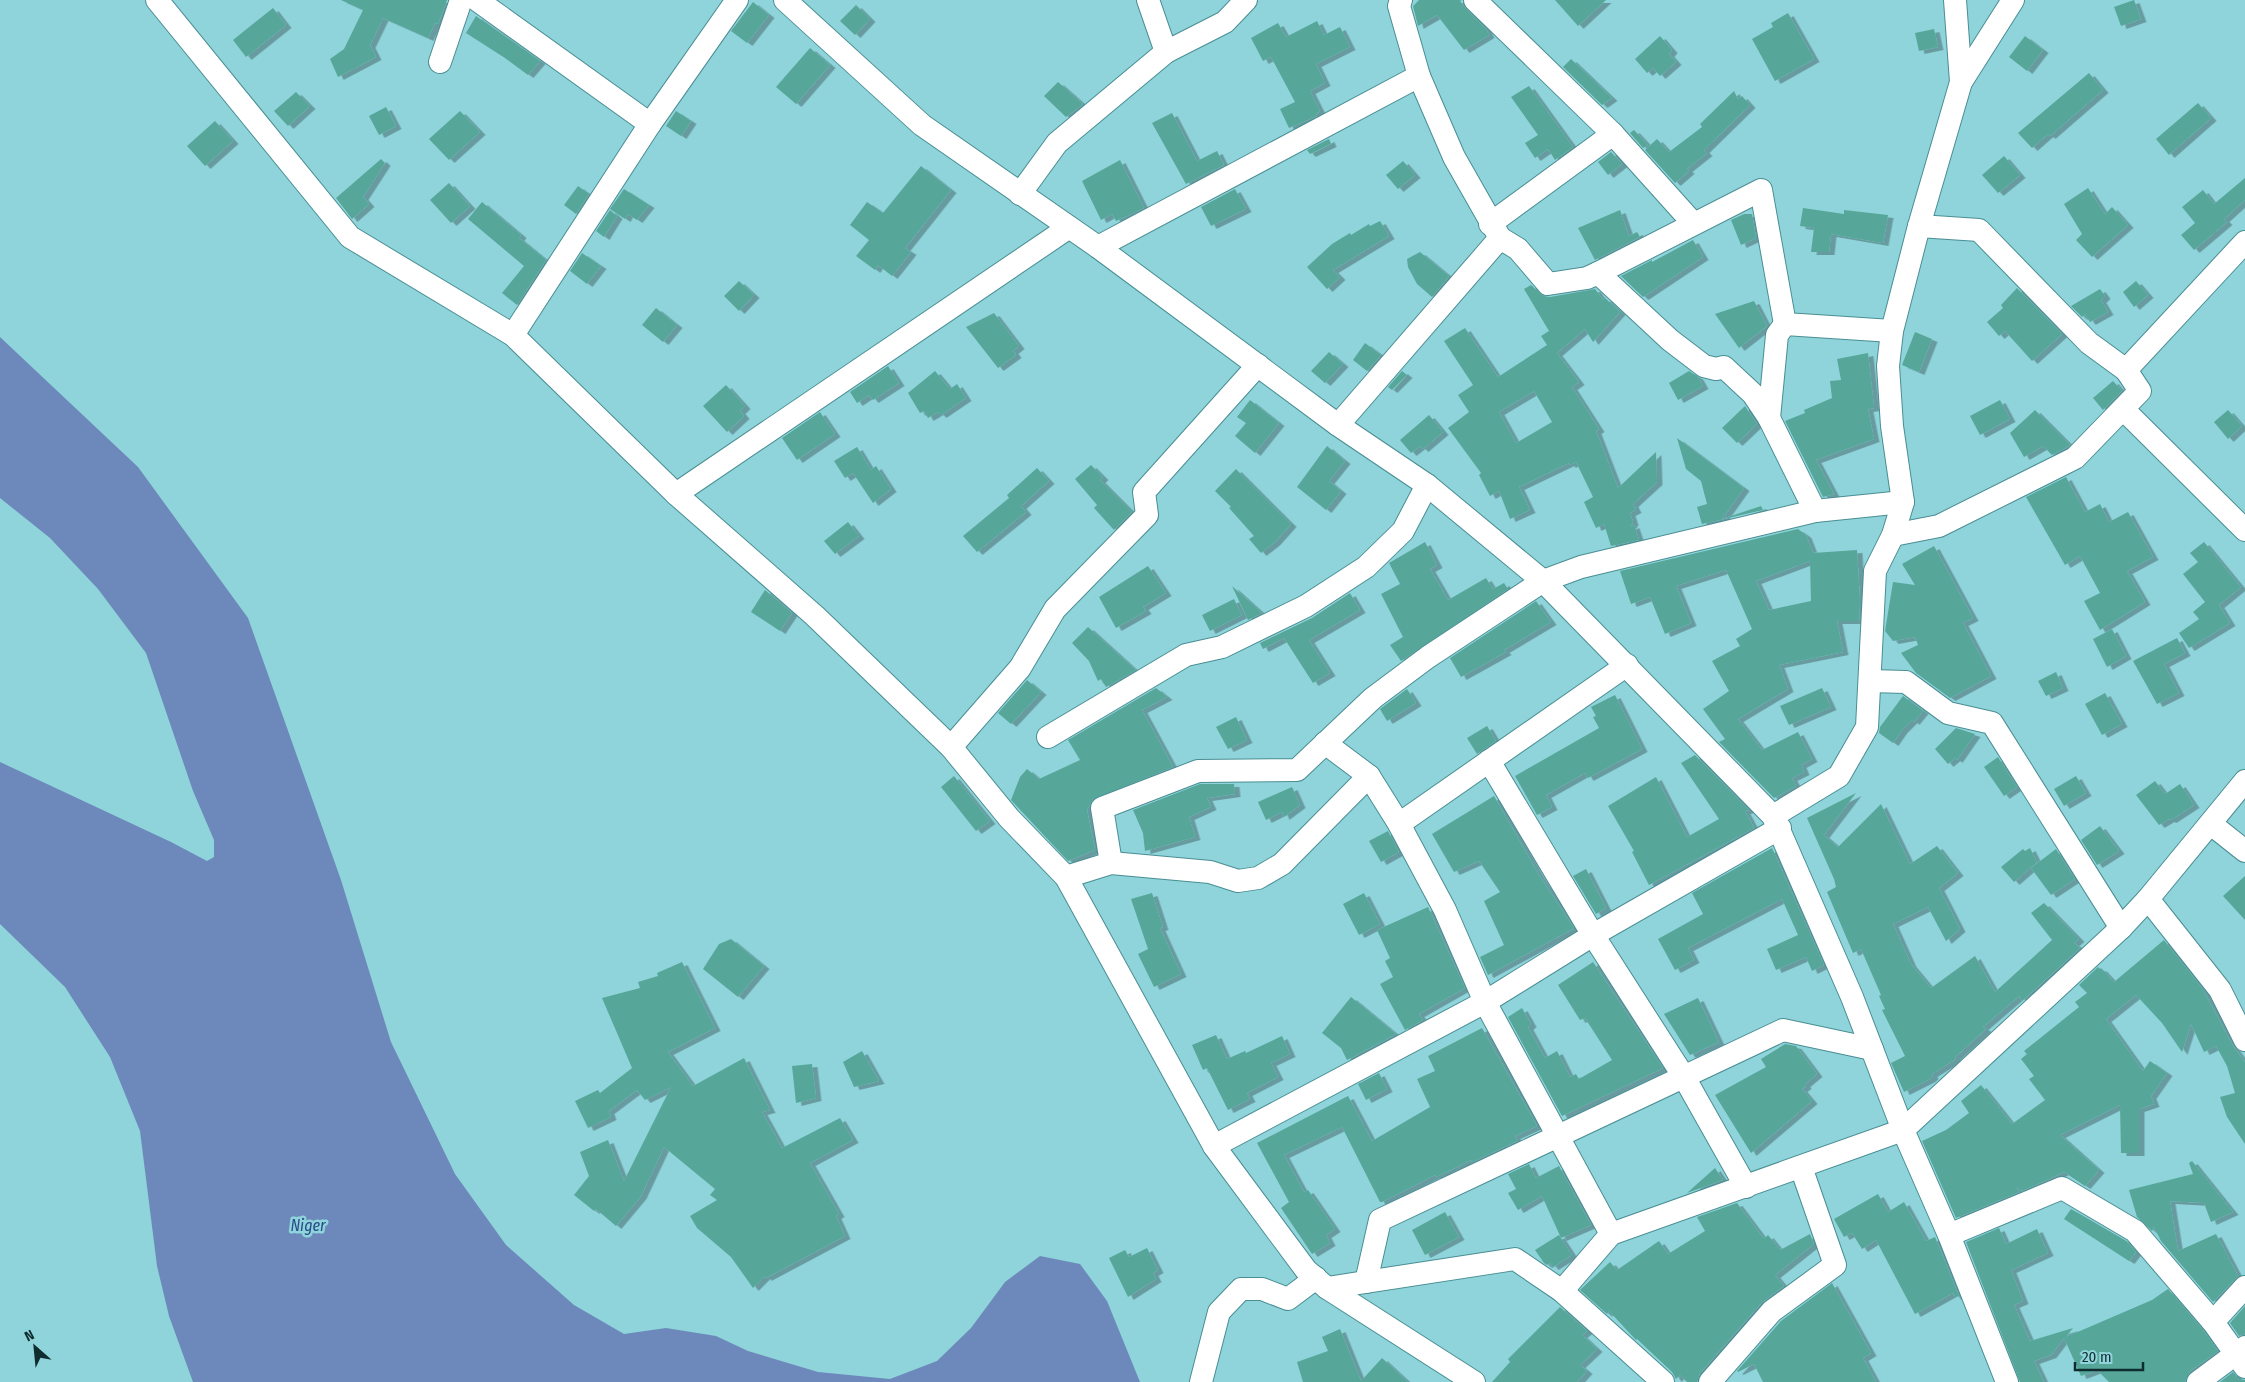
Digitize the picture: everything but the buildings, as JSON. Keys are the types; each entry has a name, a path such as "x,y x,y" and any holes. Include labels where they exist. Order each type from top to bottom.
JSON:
{"street":[{"path":"157,0 350,237 513,336 676,494 815,616 951,747 1009,818 1066,878 1214,1146 1306,1270 1321,1283 1474,1382"},
{"path":"440,62 461,0"},
{"path":"477,0 650,124"},
{"path":"513,336 650,124 737,0"},
{"path":"785,0 922,125 1098,247 1338,425 1427,486 1543,581 1776,822 1852,997 1903,1130 1949,1235 2007,1382"},
{"path":"1148,0 1166,52"},
{"path":"1020,194 1056,143 1166,52 1225,22 1246,0"},
{"path":"1401,0 1400,6 1419,76 1454,157 1495,231 1518,249 1548,284 1587,278 1761,190 1785,324 1777,335 1768,418"},
{"path":"1475,0 1614,134 1693,223"},
{"path":"1955,0 1961,82"},
{"path":"1214,1146 1485,1002 1776,822 1839,776 1867,727 1875,571 1893,535 1903,502 1892,426 1888,366 1892,331 1919,226 1961,82 2013,0"},
{"path":"1098,247 1419,76"},
{"path":"1338,425 1495,231 1614,134"},
{"path":"1893,535 1939,526 2075,458 2124,410 2140,391 2126,370 2090,343 1979,230 1919,226"},
{"path":"676,494 1068,228"},
{"path":"2126,370 2245,242"},
{"path":"1598,273 1670,340 1704,366 1716,369 1724,367 1753,394 1768,418 1815,511"},
{"path":"1785,324 1892,331"},
{"path":"951,747 1020,668 1055,609 1147,515 1144,492 1258,365"},
{"path":"2124,410 2245,530"},
{"path":"1048,736 1186,655 1222,647 1306,606 1358,572 1404,531 1427,486"},
{"path":"1110,863 1102,808 1198,771 1297,770 1373,698 1396,680 1543,581 1581,567 1815,511 1903,502"},
{"path":"1400,824 1626,665"},
{"path":"1870,682 1906,682 1948,713 1992,723 2121,928"},
{"path":"1325,743 1369,776 1400,824 1444,910 1485,1002 1611,1234"},
{"path":"1489,761 1593,935 1684,1077 1746,1186"},
{"path":"1066,878 1110,863 1210,872 1238,881 1258,878 1282,864 1369,776"},
{"path":"1562,1291 1611,1234 1801,1168 1903,1130 2121,928 2148,899 2245,781"},
{"path":"2211,824 2245,851"},
{"path":"2148,899 2220,990 2244,1033"},
{"path":"1366,1282 1380,1220 1560,1137 1783,1030 1872,1049"},
{"path":"1710,1382 1772,1311 1835,1265 1801,1168"},
{"path":"1949,1235 2062,1188 2135,1231 2242,1355 2198,1382"},
{"path":"1201,1382 1220,1312 1242,1289 1262,1289 1288,1299 1321,1283 1366,1282 1515,1259 1562,1291 1663,1382"},
{"path":"2213,1322 2245,1287"}],"water":[{"name":"Niger","path":"0,337 138,467 248,618 341,880 391,1042 455,1174 506,1245 574,1305 624,1334 666,1328 716,1336 748,1351 818,1372 890,1379 937,1361 971,1328 1005,1282 1040,1256 1080,1264 1107,1301 1140,1382 193,1382 169,1316 157,1266 140,1131 110,1057 65,987 0,924 0,762 171,842 207,861 214,857 214,840 193,791 146,653 98,589 50,538 0,498"}]}
